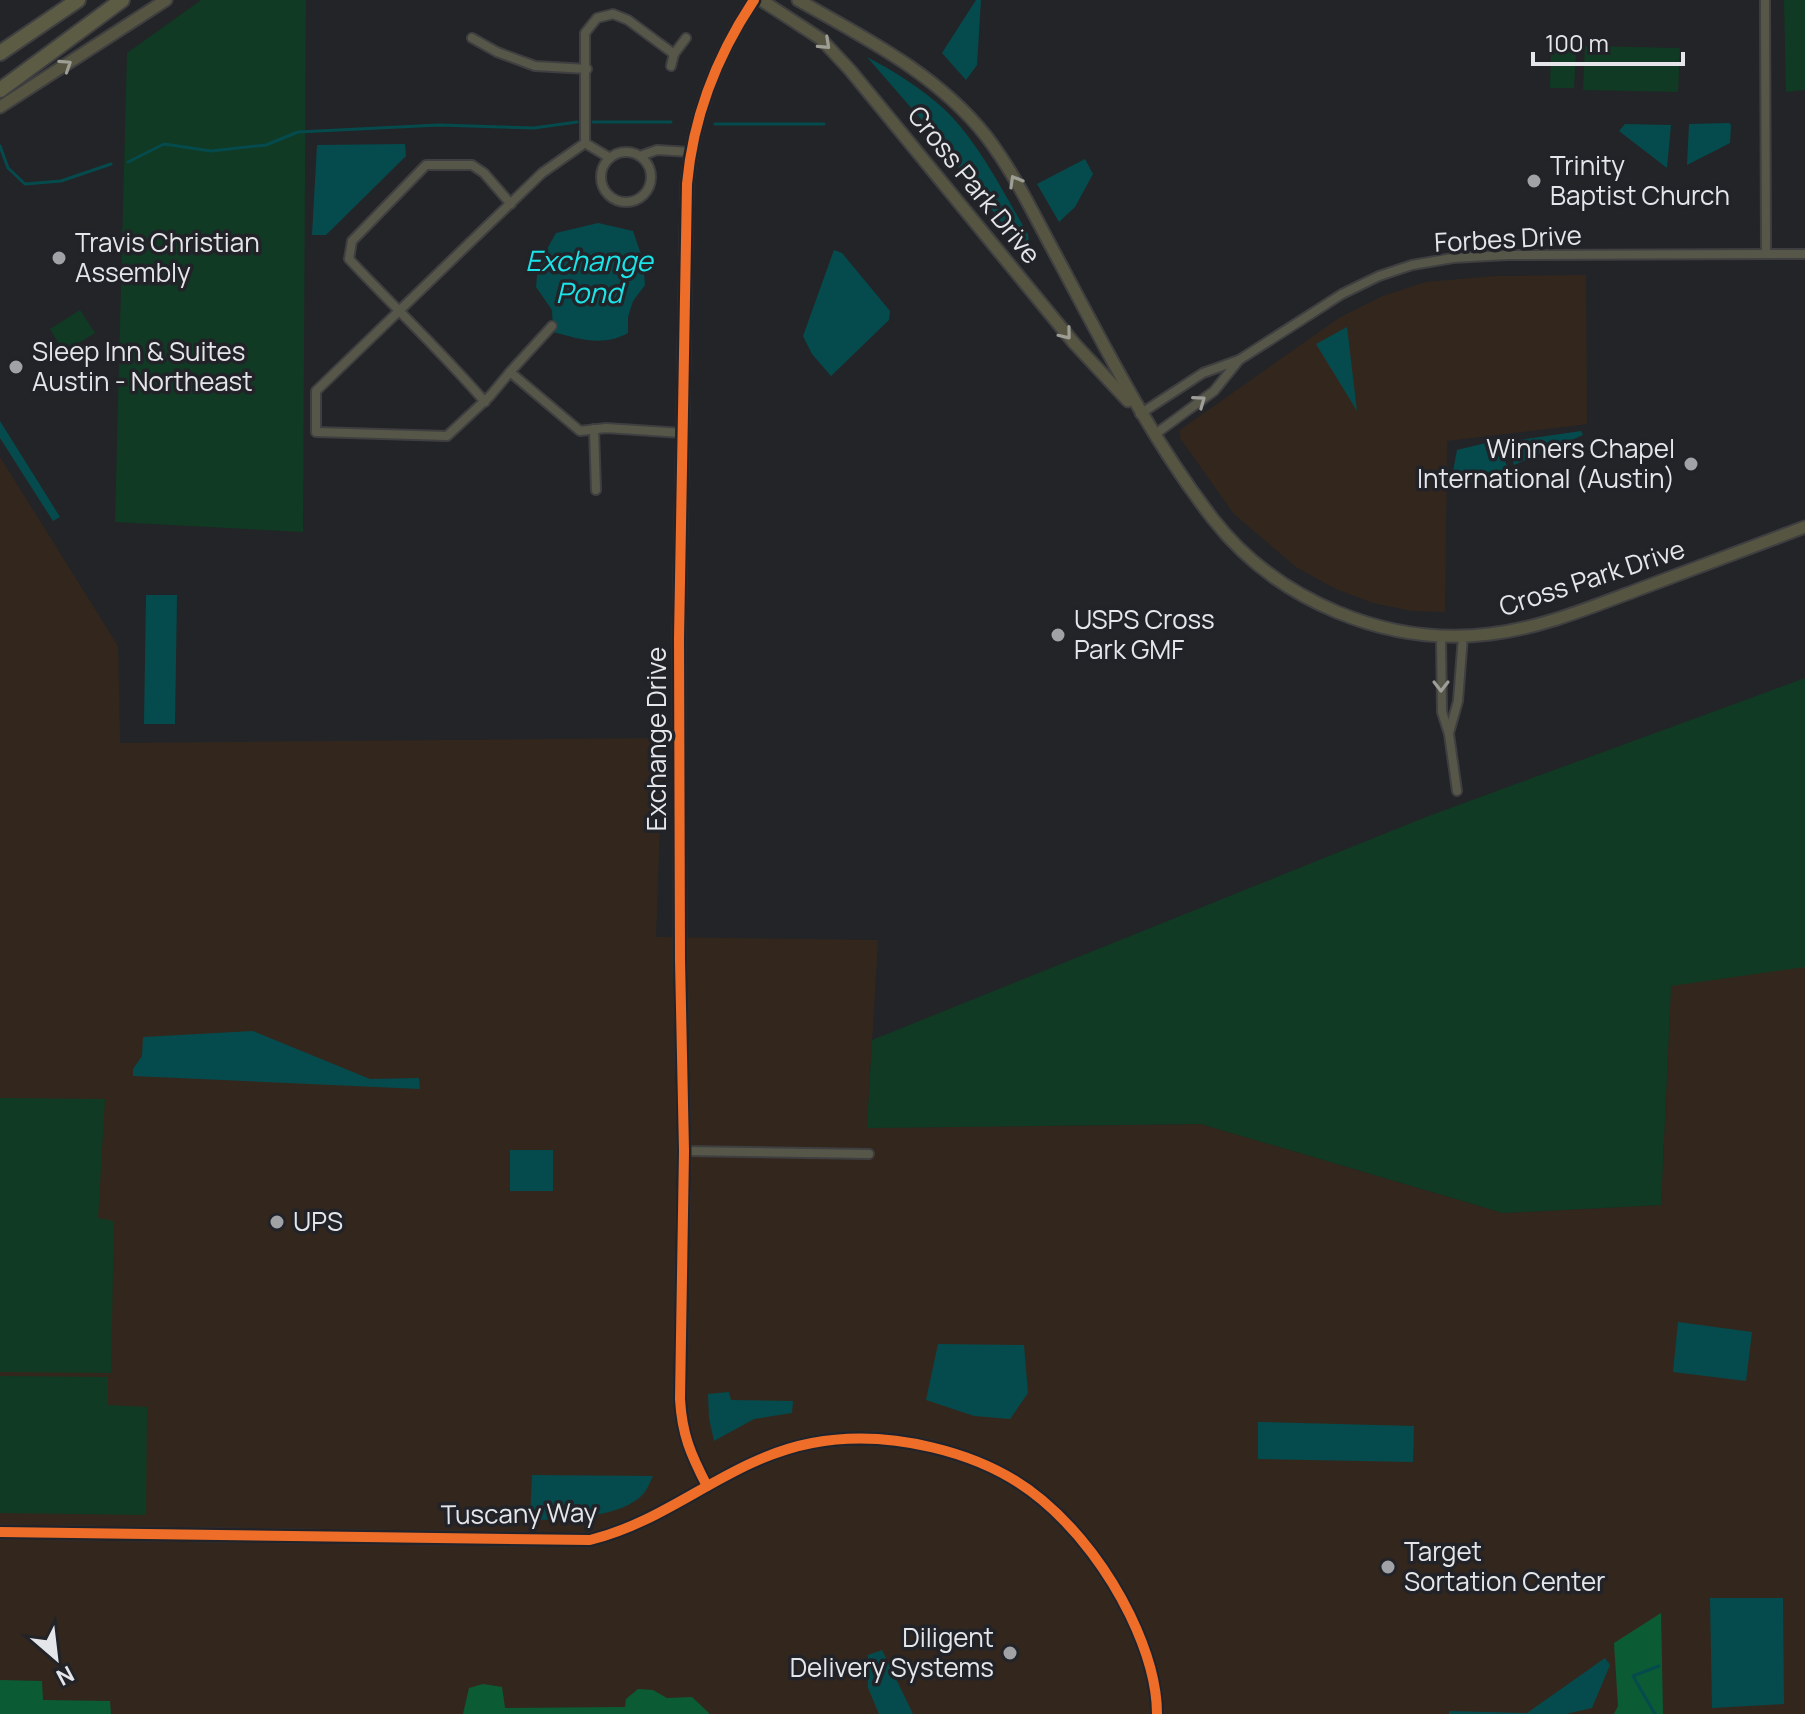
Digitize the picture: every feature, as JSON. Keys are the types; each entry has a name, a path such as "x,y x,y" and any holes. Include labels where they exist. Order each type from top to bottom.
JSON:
{"highway":[{"path":"0,53 78,0"},
{"path":"0,90 122,0"}],"street":[{"path":"0,107 166,0"},
{"name":"Exchange Drive","path":"707,1486 689,1451 682,1429 680,1402 684,1151 679,898 679,638 687,184 690,152 704,96 725,50 754,0"},
{"name":"Cross Park Drive","path":"761,0 821,39 850,70 1074,343 1140,414"},
{"name":"Cross Park Drive","path":"798,0 894,55 958,103 1013,176 1140,414 1214,521 1268,571 1323,606 1353,619 1393,630 1441,636 1518,630 1557,619 1805,527"},
{"path":"1765,0 1766,254"},
{"path":"585,143 585,33 597,18 613,14 628,20 674,54"},
{"path":"472,38 497,52 535,66 587,69"},
{"path":"671,66 674,54 686,38"},
{"path":"585,143 610,158"},
{"path":"552,326 485,402 447,436 316,432 316,391 542,173 585,143"},
{"path":"640,156 650,170 649,187 629,202 612,198 602,183 602,169 610,158 624,152 640,156 657,150 690,152"},
{"path":"485,402 461,373 349,259 352,241 426,165 472,165 484,173 511,204"},
{"name":"Forbes Drive","path":"1140,414 1203,373 1239,360 1342,294 1379,276 1412,265 1453,258 1507,255 1805,254"},
{"name":"Forbes Drive","path":"1154,435 1214,391 1239,360"},
{"path":"510,372 580,431 606,428 682,433"},
{"path":"594,429 596,490"},
{"path":"1441,636 1442,712 1449,734 1457,791"},
{"path":"1449,734 1458,701 1463,636"},
{"path":"684,1151 869,1154"},
{"name":"Tuscany Way","path":"0,1532 590,1540 620,1532 658,1515 774,1452 813,1443 860,1439 894,1441 936,1448 1000,1473 1039,1497 1065,1521 1107,1573 1138,1632 1150,1669 1157,1714"}],"shaded area":[{"path":"1586,275 1587,424 1447,441 1445,612 1412,611 1373,603 1336,589 1296,567 1234,514 1180,438 1180,430 1339,318 1383,296 1426,282 1496,276"},
{"path":"0,457 118,646 120,743 663,738 656,937 878,940 867,1128 1201,1124 1503,1213 1661,1205 1671,986 1805,939 1805,1714 45,1714 0,1695"}],"green space":[{"path":"201,0 306,0 303,532 115,522 127,53"},
{"path":"1784,0 1805,0 1805,90 1786,92"},
{"path":"1585,46 1680,48 1678,92 1583,90"},
{"path":"1551,51 1576,52 1574,88 1550,88"},
{"path":"80,310 95,333 64,352 50,329"},
{"path":"1805,678 1805,967 1671,986 1661,1205 1503,1213 1201,1124 867,1128 872,1040 1426,817"},
{"path":"0,1098 105,1099 98,1218 114,1221 111,1373 0,1372"},
{"path":"0,1376 108,1377 108,1405 147,1407 146,1515 0,1513"},
{"path":"1661,1613 1663,1714 1614,1714 1618,1706 1614,1643"},
{"path":"0,1680 42,1681 43,1700 110,1701 111,1714 0,1714"},
{"path":"483,1684 502,1687 505,1708 625,1707 626,1699 638,1689 653,1690 667,1698 692,1697 710,1714 463,1714 469,1688"}],"water":[{"path":"976,0 981,0 977,65 966,80 942,53"},
{"path":"867,57 917,87 957,122 1000,186 1028,234 1029,245 1025,247 1017,242 920,118"},
{"path":"1729,123 1730,143 1687,165 1689,124"},
{"path":"1625,124 1671,125 1667,168 1619,131"},
{"path":"405,144 406,156 326,235 312,235 317,145"},
{"path":"1085,159 1093,174 1075,207 1059,222 1037,184"},
{"name":"Exchange Pond","path":"598,223 633,231 643,260 645,285 633,301 628,317 628,333 600,341 553,332 552,310 536,287 538,265 556,233"},
{"path":"834,250 842,253 890,311 889,320 831,376 812,354 803,336"},
{"path":"1347,327 1357,411 1316,344"},
{"path":"0,421 60,517 53,521 0,438"},
{"path":"1581,431 1583,435 1514,465 1506,442"},
{"path":"1498,440 1509,472 1450,488 1457,450"},
{"path":"146,595 177,595 175,724 144,724"},
{"path":"253,1031 370,1079 419,1078 420,1089 133,1076 133,1069 142,1056 143,1037"},
{"path":"510,1150 553,1150 553,1191 510,1191"},
{"path":"1678,1322 1752,1332 1746,1381 1673,1372"},
{"path":"938,1344 1024,1345 1028,1393 1010,1419 974,1416 926,1400"},
{"path":"729,1392 731,1400 793,1401 792,1413 754,1419 714,1441 708,1394"},
{"path":"1258,1422 1414,1426 1413,1462 1258,1459"},
{"path":"532,1475 653,1476 644,1493 622,1508 591,1516 530,1520"},
{"path":"1710,1598 1783,1598 1784,1704 1712,1708"},
{"path":"882,1650 913,1714 879,1714 868,1688 868,1655"},
{"path":"1605,1658 1610,1665 1592,1708 1566,1714 1449,1714 1449,1711 1527,1713"}],"waterway":[{"path":"128,162 164,144 211,151 266,145 298,132 439,125 534,128 577,122"},
{"path":"593,122 671,122"},
{"path":"715,124 824,124"},
{"path":"0,146 8,168 25,184 61,181 111,164"},
{"path":"1655,1714 1633,1676 1659,1666"}],"cycle path":[{"path":"707,1486 688,1444 680,1399 684,1151 679,638 687,184 695,135 708,88 728,43 754,0"},
{"path":"0,1532 590,1540 647,1519 726,1475 782,1451 841,1439 902,1442 963,1456 992,1468 1042,1500 1068,1525 1102,1568 1130,1615 1149,1663 1157,1714"}],"place":[{"name":"Trinity Baptist Church","path":"1534,181"},
{"name":"Travis Christian Assembly","path":"59,258"},
{"name":"Sleep Inn & Suites Austin - Northeast","path":"16,367"},
{"name":"Winners Chapel International (Austin)","path":"1691,464"},
{"name":"USPS Cross Park GMF","path":"1058,635"},
{"name":"UPS","path":"277,1222"},
{"name":"Target Sortation Center","path":"1388,1567"},
{"name":"Diligent Delivery Systems","path":"1010,1653"}]}
